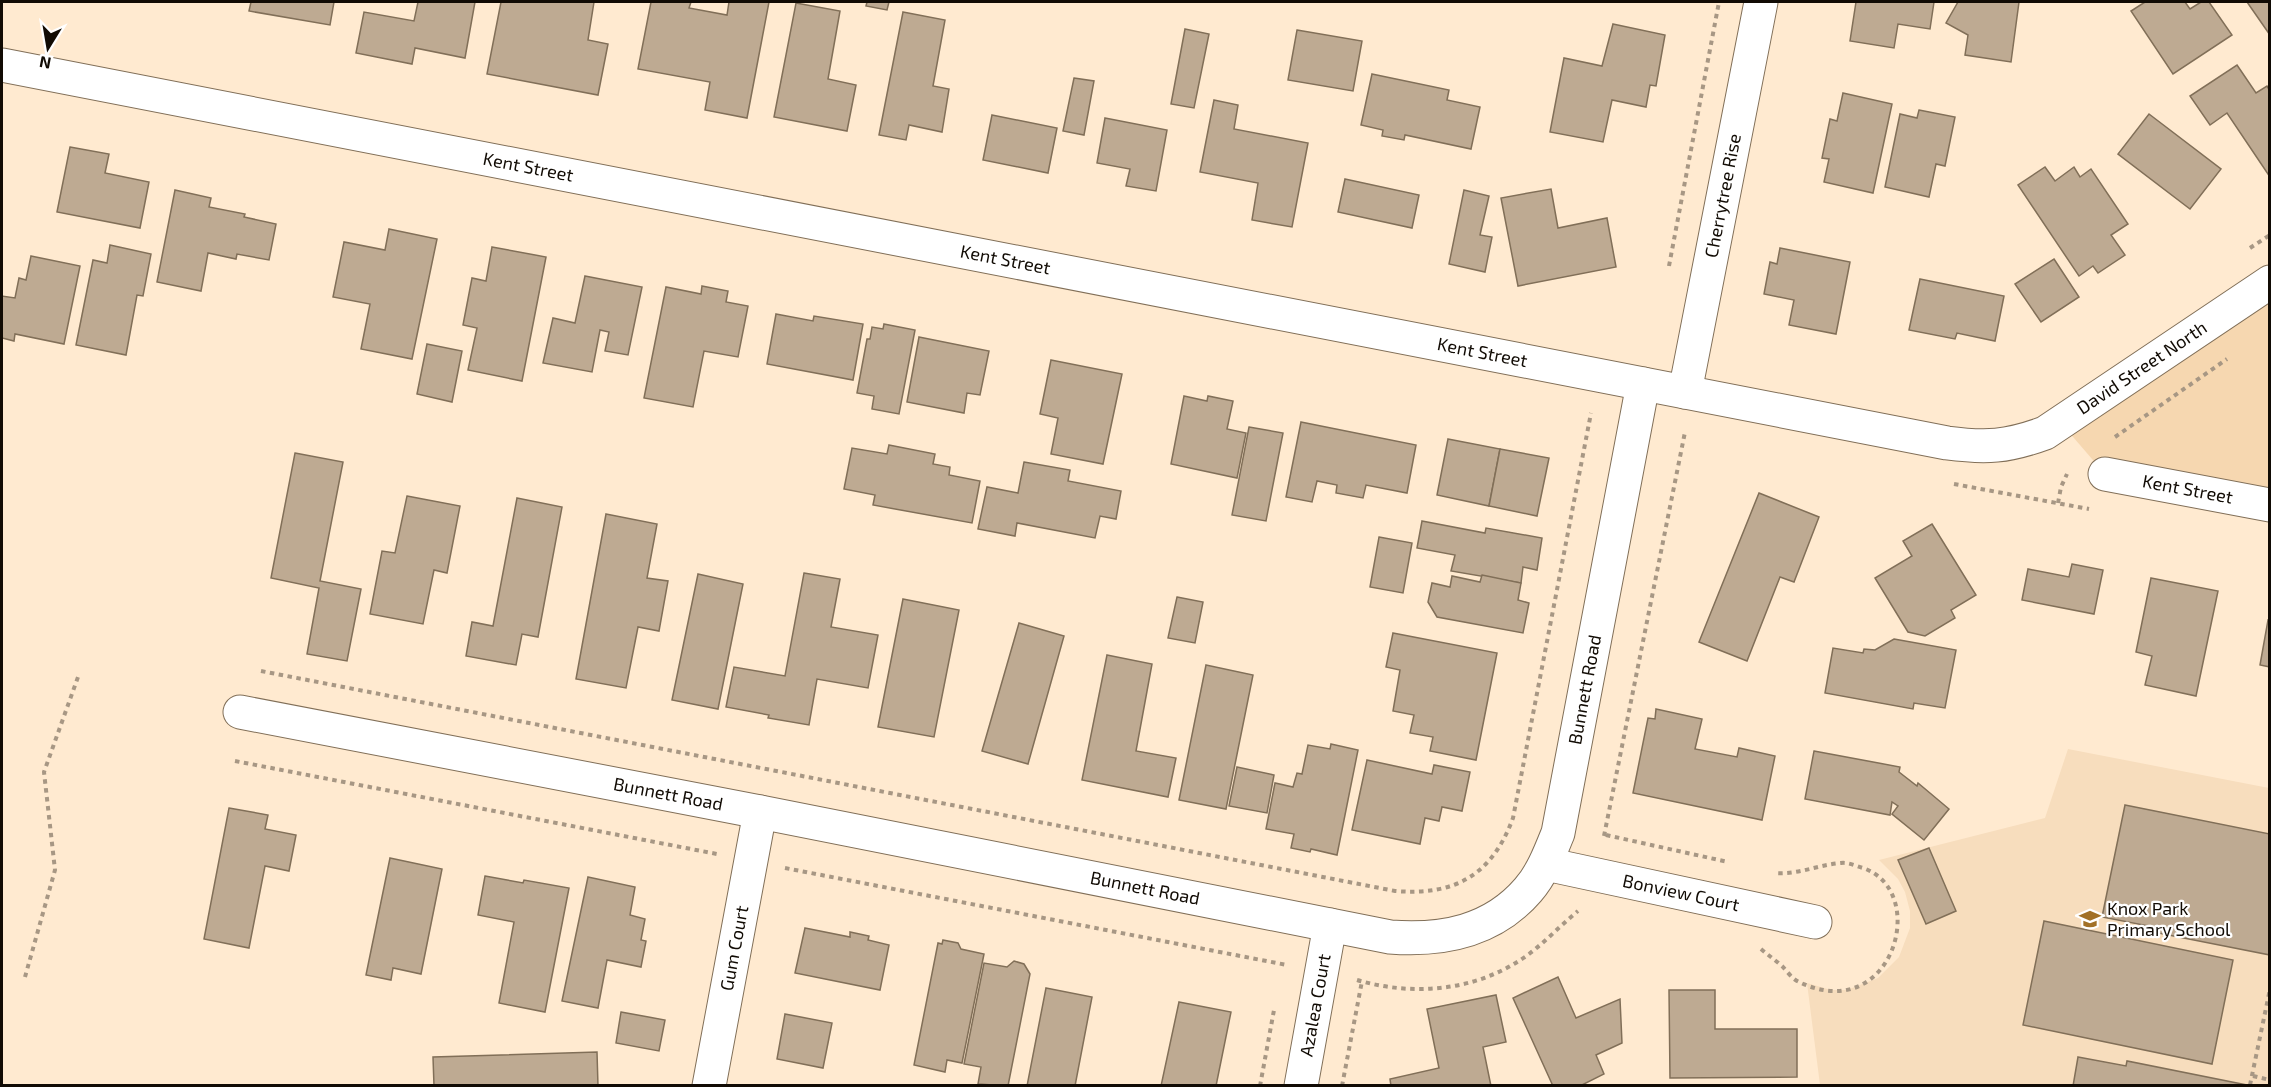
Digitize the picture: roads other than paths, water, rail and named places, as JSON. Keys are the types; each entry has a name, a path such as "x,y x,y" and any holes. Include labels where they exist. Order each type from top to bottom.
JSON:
{"street":[{"name":"Cherrytree Rise","path":"1685,392 1761,2"},
{"name":"Kent Street","path":"2,65 1947,442 1978,447 2008,445"},
{"name":"David Street North","path":"2008,445 2045,433 2270,282"},
{"name":"Bunnett Road","path":"240,712 1390,937 1419,939 1453,936 1484,924 1508,909 1528,890 1546,864 1558,833 1643,384"},
{"name":"Kent Street","path":"2106,458 2270,505"},
{"name":"Gum Court","path":"709,1086 760,812"},
{"name":"Bonview Court","path":"1546,864 1815,922"},
{"name":"Azalea Court","path":"1301,1086 1330,925"}],"place":[{"name":"Knox Park Primary School","path":"2090,919"}]}
